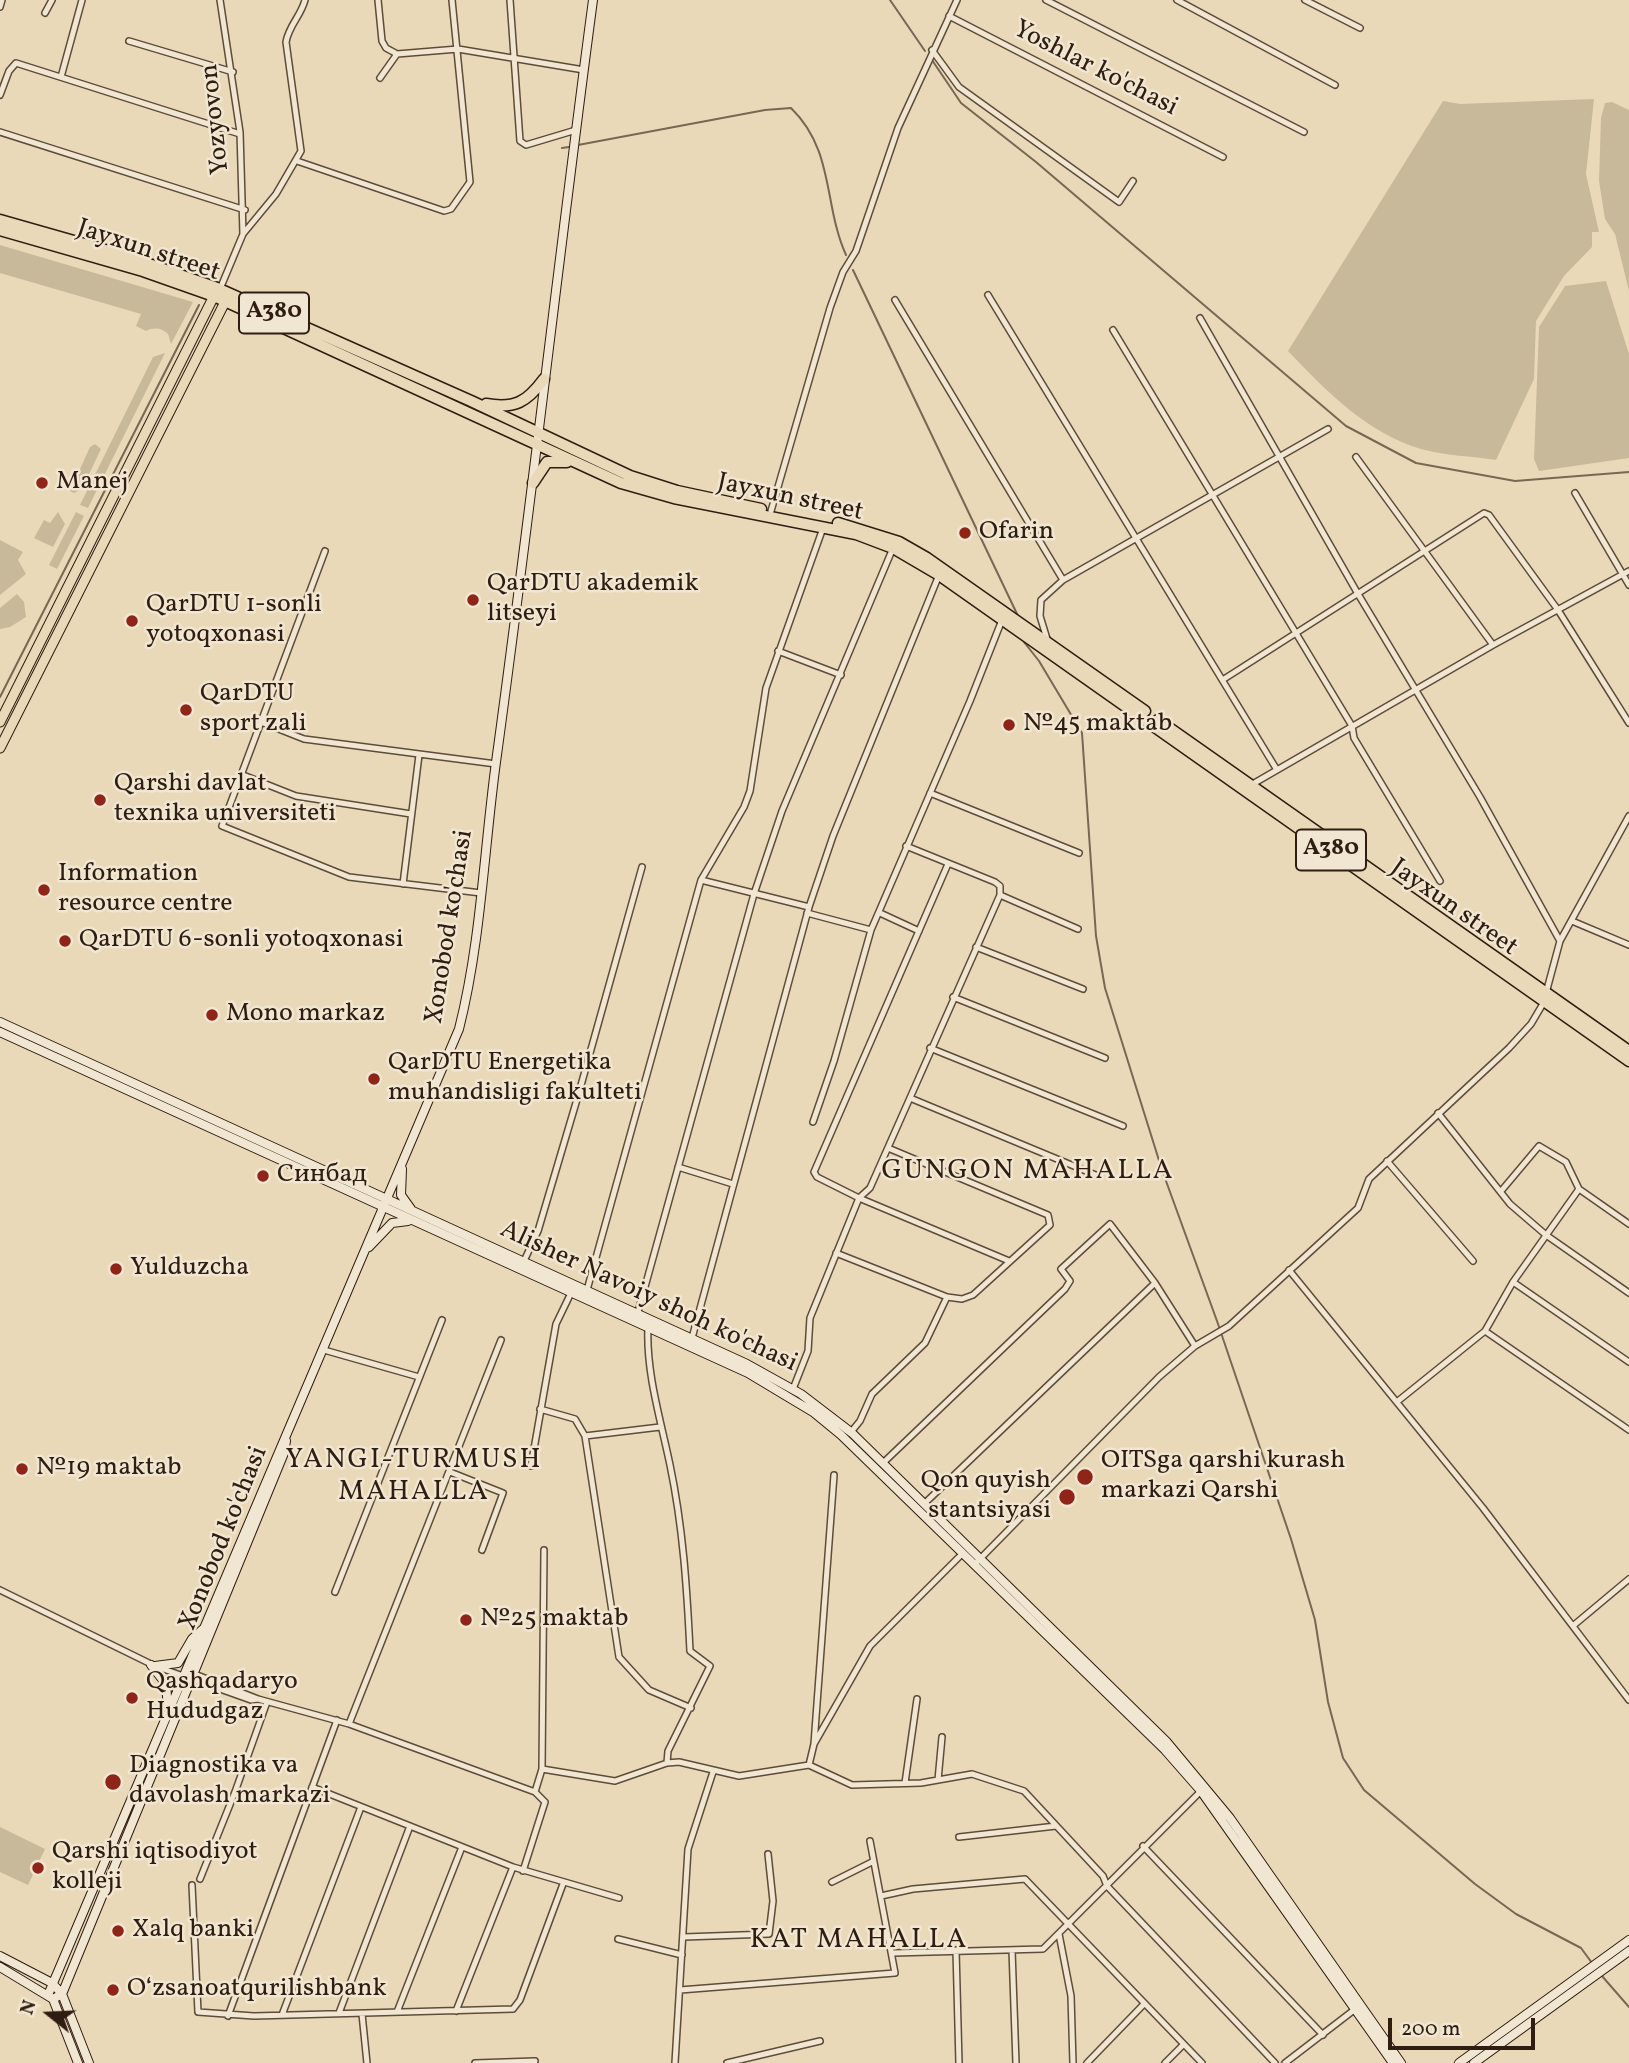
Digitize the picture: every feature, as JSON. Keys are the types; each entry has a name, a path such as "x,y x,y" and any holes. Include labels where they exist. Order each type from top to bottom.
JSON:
{"highway":[{"name":"Jayxun street","path":"0,220 122,255 221,294 471,401 592,470 621,483 674,498 824,526 893,548 1047,642 1251,785 1545,997 1629,1061"},
{"name":"Jayxun street","path":"0,230 221,294 538,439 630,476 677,491 857,527 899,542 1004,616 1032,641 1545,997 1629,1051"},
{"path":"471,401 513,407 529,399 544,379"},
{"path":"533,483 547,462 556,460 592,470"}],"main road":[{"name":"Xonobod ko'chasi","path":"62,1994 189,1676 459,1029 466,1001 481,893 593,0"},
{"path":"0,722 221,294"},
{"path":"0,748 221,294"},
{"name":"Alisher Navoiy shoh ko'chasi","path":"0,1022 46,1048 384,1204 524,1261 638,1312 793,1389 851,1432 925,1503 966,1550"},
{"name":"Alisher Navoiy shoh ko'chasi","path":"0,1032 46,1048"},
{"path":"364,1252 392,1223 414,1217 401,1195 402,1161"},
{"name":"Alisher Navoiy shoh ko'chasi","path":"414,1217 571,1293 748,1373 813,1412 978,1561 1185,1762 1230,1818 1401,2063"},
{"path":"620,1315 625,1306"},
{"name":"Xonobod ko'chasi","path":"50,1997 52,1983 168,1715 189,1676 205,1627 278,1451 287,1438"},
{"name":"Alisher Navoiy shoh ko'chasi","path":"978,1561 1140,1724 1200,1791 1392,2063"},
{"path":"168,1715 166,1684 153,1666 178,1663 192,1639 205,1627"},
{"path":"1459,2063 1610,1959 1629,1940"},
{"path":"1610,1959 1629,1951"},
{"path":"0,1956 52,1983 62,1994 89,2063"},
{"path":"0,1967 50,1997 78,2063"},
{"path":"1474,2063 1574,1985"},
{"path":"50,1997 62,1994"}],"street":[{"path":"0,7 2,0"},
{"path":"45,13 52,0"},
{"path":"61,77 82,0"},
{"name":"Yozyovon","path":"220,0 233,72 240,134 245,210 243,234"},
{"path":"221,294 243,234 276,194 301,150 286,41 288,32 301,16 305,0"},
{"path":"378,0 382,41 386,48 397,54 458,48 584,70"},
{"path":"297,161 444,211 451,209 470,182 453,0"},
{"path":"510,0 523,145 576,130"},
{"path":"771,511 843,272 856,251 898,128 957,0"},
{"path":"1046,0 1304,132"},
{"path":"1177,0 1335,85"},
{"path":"1305,0 1360,28"},
{"name":"Yoshlar ko'chasi","path":"949,16 1223,157"},
{"path":"129,41 233,72"},
{"path":"932,50 959,87 1119,202 1133,181"},
{"path":"380,78 397,54"},
{"path":"0,95 9,71 16,63 240,134"},
{"path":"0,132 245,210"},
{"path":"988,295 1277,770"},
{"path":"895,300 1063,580"},
{"path":"1200,318 1560,941"},
{"path":"1113,330 1298,633 1352,726 1354,738 1440,881"},
{"path":"1047,642 1040,615 1041,600 1063,580 1328,429"},
{"path":"1356,457 1423,553 1493,645"},
{"path":"1575,493 1626,573 1629,585"},
{"path":"1224,680 1485,513 1558,610 1629,723"},
{"path":"587,1290 701,880 744,807 750,791 762,706 778,651 824,526"},
{"path":"638,1312 754,894 782,811 893,548"},
{"path":"325,551 222,826 349,877 481,893"},
{"path":"1251,785 1493,645 1626,573"},
{"path":"692,1338 808,910 833,836 939,575"},
{"path":"813,1122 834,1061 871,930 1004,616"},
{"path":"778,651 841,675"},
{"path":"261,722 304,739 496,764"},
{"path":"403,884 419,755"},
{"path":"243,775 296,796 411,814"},
{"path":"930,793 1079,853"},
{"path":"978,1561 1159,1377 1195,1346 1211,1340 1229,1326 1358,1208 1369,1179 1509,1048 1531,1024 1545,997 1560,941 1629,816"},
{"path":"793,1389 808,1351 810,1318 859,1198 870,1188 1000,895 1000,886 995,882 906,846"},
{"path":"948,864 814,1171 817,1177 859,1198 1009,1261"},
{"path":"524,1261 538,1231 642,867"},
{"path":"701,880 871,930"},
{"path":"1000,895 1078,929"},
{"path":"880,913 919,931"},
{"path":"1572,922 1629,945"},
{"path":"976,947 1083,989"},
{"path":"953,997 1105,1058"},
{"path":"930,1048 1123,1126"},
{"path":"910,1098 1098,1175"},
{"path":"1438,1113 1510,1203 1546,1235 1629,1293"},
{"path":"1502,1190 1539,1146 1566,1162 1579,1189 1629,1224"},
{"path":"836,1253 947,1297 962,1299 973,1295 1050,1225 1048,1215 888,1147"},
{"path":"1387,1161 1473,1261"},
{"path":"677,1167 733,1184"},
{"path":"1398,1401 1485,1331 1513,1282 1579,1189"},
{"path":"883,1463 1065,1289 1070,1280 1061,1269 1110,1224 1155,1283 1195,1346"},
{"path":"1289,1270 1398,1401 1574,1625 1629,1700"},
{"path":"1513,1282 1629,1362"},
{"path":"925,1503 1155,1283"},
{"path":"531,1466 556,1324 571,1293"},
{"path":"851,1432 860,1421 872,1394 925,1343 947,1297"},
{"path":"335,1591 442,1321"},
{"path":"648,1328 660,1427 682,1536 690,1651 710,1666 668,1751 667,1763"},
{"path":"1485,1331 1629,1430"},
{"path":"349,1724 501,1340"},
{"path":"324,1350 419,1377"},
{"path":"540,1409 575,1419 584,1436 619,1657 649,1690 691,1708"},
{"path":"584,1436 660,1427"},
{"path":"450,1472 503,1493 482,1550"},
{"path":"809,1765 814,1744 834,1475"},
{"path":"535,1792 542,1769 544,1550"},
{"path":"814,1744 870,1646 966,1550"},
{"path":"1574,1625 1629,1578"},
{"path":"0,1590 153,1666 267,1702 337,1720 535,1792 545,1802 523,1871"},
{"path":"905,1783 917,1699"},
{"path":"200,1879 267,1702"},
{"path":"228,2016 337,1720"},
{"path":"938,1780 942,1737"},
{"path":"542,1769 615,1781 667,1763 679,1762 739,1776 809,1765 852,1784 905,1783 972,1774 1024,1791 1103,1876 1107,1886 1275,2063"},
{"path":"675,2063 688,1849 713,1772"},
{"path":"312,1787 523,1871 619,1898"},
{"path":"893,1953 1043,1949 1200,1791"},
{"path":"282,2015 362,1807"},
{"path":"339,2013 410,1826"},
{"path":"959,1837 1056,1826"},
{"path":"680,1990 895,1973 870,1841"},
{"path":"1143,1846 1323,2035"},
{"path":"397,2012 462,1847"},
{"path":"684,1937 769,1934 773,1901 768,1854"},
{"path":"832,1882 873,1863"},
{"path":"456,2011 513,1867"},
{"path":"881,1896 913,1889 1020,1878 1027,1881 1030,1888 1202,2063"},
{"path":"192,1885 198,2012 228,2016 513,2009 520,2000 564,1884"},
{"path":"1059,1934 1071,1996 1073,2063"},
{"path":"618,1940 682,1955"},
{"path":"956,1950 959,2063"},
{"path":"1012,1950 1016,2063"},
{"path":"1087,2063 1144,2004"},
{"path":"1285,2063 1354,2010"},
{"path":"362,2014 367,2063"},
{"path":"727,2063 820,2041"},
{"path":"1165,2063 1183,2045"},
{"path":"475,2063 535,2061"}],"shaded area":[{"path":"1594,99 1586,174 1599,232 1592,232 1592,247 1564,276 1536,321 1534,379 1496,460 1421,449 1383,433 1348,409 1288,351 1443,101 1460,104"},
{"path":"1612,102 1629,110 1629,291 1615,234 1605,219 1599,181 1601,118 1605,103"},
{"path":"0,245 193,302 171,344 168,334 163,330 146,331 136,326 141,314 0,273"},
{"path":"1606,281 1629,354 1629,458 1539,471 1534,459 1539,327 1565,286"},
{"path":"165,353 88,508 80,505 153,357"},
{"path":"95,444 101,449 82,489 74,493 70,491 90,447"},
{"path":"58,512 65,524 53,547 34,538 44,520 50,523"},
{"path":"76,512 84,516 57,569 49,565"},
{"path":"0,540 23,552 18,560 26,574 0,595"},
{"path":"17,594 24,602 26,617 10,627 0,629 0,608"},
{"path":"0,1827 45,1849 28,1885 0,1872"}],"waterway":[{"path":"890,0 925,51"},
{"path":"932,60 961,103 1036,162 1346,426 1416,463 1515,481 1629,472"},
{"path":"578,145 765,110 791,108 805,125 822,160 834,217 846,255"},
{"path":"562,148 569,147"},
{"path":"853,270 1018,616"},
{"path":"0,697 199,305"},
{"path":"1024,642 1039,661 1082,733 1096,936 1105,988 1162,1170 1291,1539 1315,1620 1328,1702 1343,1758 1364,1790 1475,1884 1516,1914 1581,1948 1592,1963"},
{"path":"1602,1976 1629,2007"}],"place":[{"name":"Manej","path":"42,483"},
{"name":"Ofarin","path":"965,533"},
{"name":"QarDTU akademik litseyi","path":"473,600"},
{"name":"QarDTU 1-sonli yotoqxonasi","path":"132,621"},
{"name":"QarDTU sport zali","path":"186,710"},
{"name":"№45 maktab","path":"1009,725"},
{"name":"Qarshi davlat texnika universiteti","path":"100,800"},
{"name":"Information resource centre","path":"44,890"},
{"name":"QarDTU 6-sonli yotoqxonasi","path":"65,941"},
{"name":"Mono markaz","path":"212,1015"},
{"name":"QarDTU Energetika muhandisligi fakulteti","path":"374,1079"},
{"name":"Синбад","path":"263,1176"},
{"name":"Yulduzcha","path":"116,1269"},
{"name":"№19 maktab","path":"22,1469"},
{"name":"OITSga qarshi kurash markazi Qarshi","path":"1085,1477"},
{"name":"Qon quyish stantsiyasi","path":"1067,1497"},
{"name":"№25 maktab","path":"466,1620"},
{"name":"Qashqadaryo Hududgaz","path":"132,1698"},
{"name":"Diagnostika va davolash markazi","path":"113,1782"},
{"name":"Qarshi iqtisodiyot kolleji","path":"38,1868"},
{"name":"Xalq banki","path":"118,1931"},
{"name":"Oʻzsanoatqurilishbank","path":"113,1990"}],"district":[{"name":"GUNGON MAHALLA","path":"1028,1173"},
{"name":"YANGI-TURMUSH MAHALLA","path":"414,1478"},
{"name":"KAT MAHALLA","path":"859,1942"}]}
